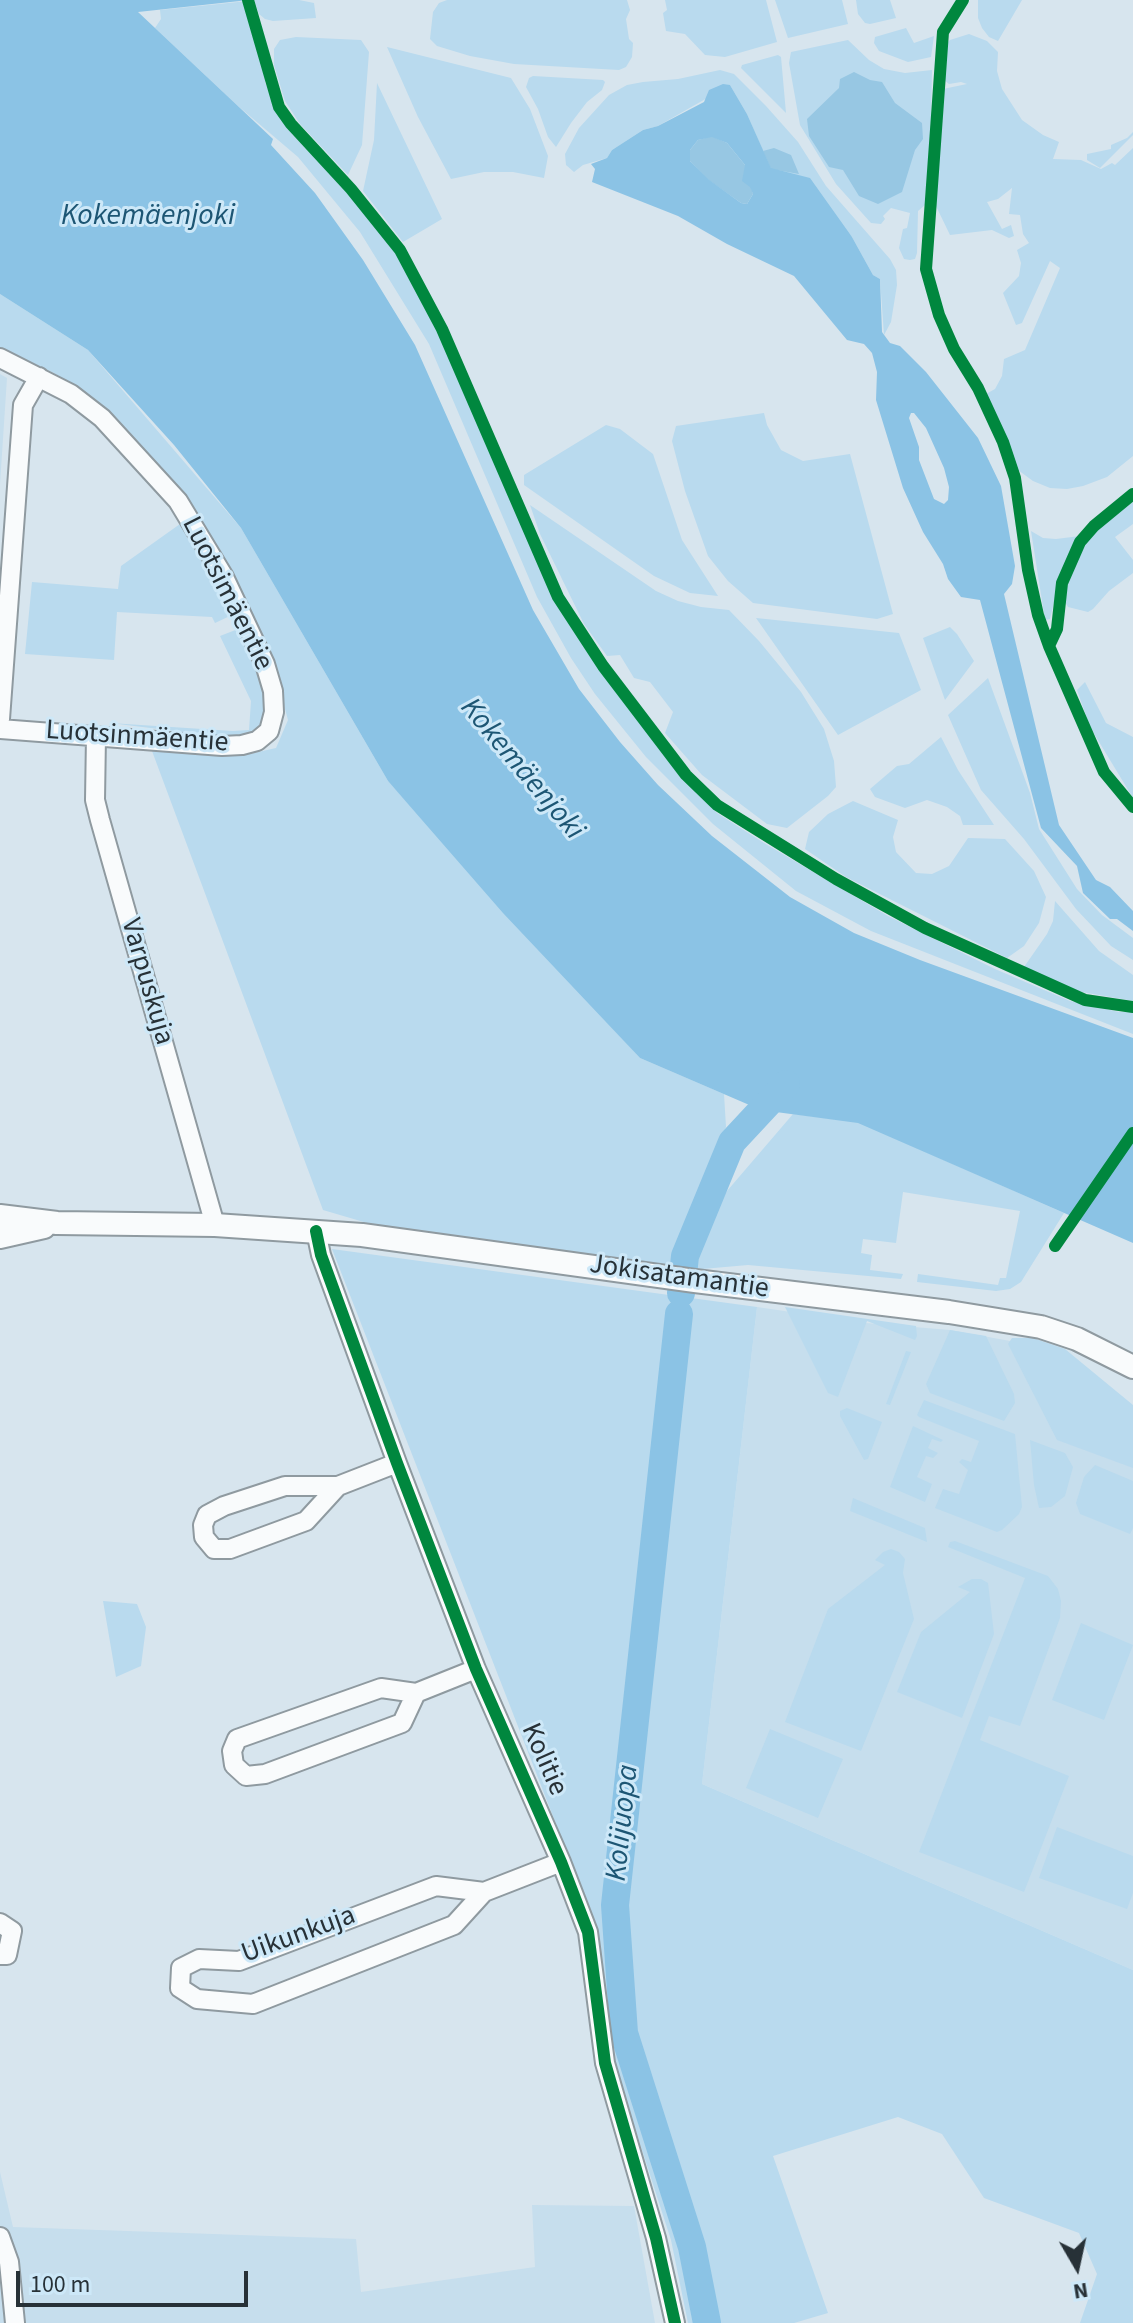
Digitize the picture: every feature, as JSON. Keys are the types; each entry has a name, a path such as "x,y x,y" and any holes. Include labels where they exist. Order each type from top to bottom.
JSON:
{"street":[{"name":"Luotsimäentie","path":"0,358 71,394 102,418 178,501 200,533 265,664 273,691 274,712 269,731"},
{"path":"0,719 23,405 39,377"},
{"name":"Luotsinmäentie","path":"0,729 222,746 257,741 269,731"},
{"name":"Varpuskuja","path":"96,736 95,800 215,1225"},
{"path":"0,1216 57,1223"},
{"path":"0,1237 57,1223"},
{"name":"Jokisatamantie","path":"57,1223 215,1225 316,1231 1017,1322 1077,1339 1133,1367"},
{"name":"Kolitie","path":"316,1231 321,1255 476,1669 561,1862 588,1932 605,2063 656,2238 675,2323"},
{"path":"338,1486 306,1521 230,1549 214,1549 204,1537 203,1525 207,1515 224,1506 285,1486 338,1486 397,1463"},
{"path":"416,1693 402,1723 265,1774 246,1776 234,1765 232,1751 237,1739 381,1688 416,1693 476,1669"},
{"name":"Uikunkuja","path":"484,1892 436,1886 239,1961 199,1959 181,1968 180,1988 197,1999 253,2004 454,1925 484,1892 561,1862"},
{"path":"0,1923 12,1931 7,1955 0,1955"},
{"path":"0,2237 9,2262 15,2323"}],"shaded area":[{"path":"254,0 314,3 316,18 265,19 259,14"},
{"path":"447,0 627,0 630,10 626,19 629,39 633,43 632,57 626,67 619,70 514,64 437,46 430,39 433,12 439,3"},
{"path":"665,0 766,0 777,42 725,57 705,55 685,34 666,31 663,13 667,10"},
{"path":"775,0 842,0 848,24 788,38"},
{"path":"856,0 890,0 896,18 865,23 858,14"},
{"path":"978,0 1022,0 998,41 989,37 982,28 978,18"},
{"path":"248,1 270,78 265,82 273,101 293,135 377,225 404,263 443,340 517,515 593,659 657,745 717,813 764,843 888,916 995,969 1070,1001 1119,1012 1133,1012 1133,1034 871,931 796,891 713,824 646,757 595,694 537,597 429,344 360,232 298,157 155,28 161,19 160,10"},
{"path":"906,28 914,43 934,36 931,57 908,62 879,51 874,43 875,37"},
{"path":"969,34 987,41 998,52 997,71 1002,89 1022,120 1059,142 1053,159 1081,160 1101,169 1112,163 1115,165 1133,148 1133,456 1107,477 1083,486 1050,488 1018,470 986,394 995,389 1002,376 1004,359 1025,350 1060,268 1050,261 1022,323 1016,325 1003,293 1019,276 1021,263 1017,250 1029,243 1023,234 1020,215 1009,214 1012,188 998,199 987,202 1002,229 1011,225 1014,236 1009,238 992,230 950,235 935,204 943,89 967,84 949,84 944,80 945,45 950,40"},
{"path":"296,37 361,40 369,52 362,145 348,175 300,124 285,101 274,65 274,49 280,40"},
{"path":"848,40 869,60 884,69 905,73 932,70 925,205 918,211 915,259 904,259 899,248 910,213 891,208 883,216 885,219 881,224 871,223 836,184 800,125 789,63 791,52"},
{"path":"387,47 511,78 530,109 548,156 544,178 513,172 484,172 451,179 418,117"},
{"path":"778,55 781,57 786,113 741,68 742,65"},
{"path":"720,70 734,74 766,106 798,142 826,186 890,259 896,270 897,285 891,322 884,335 880,279 873,275 852,237 787,173 771,169 747,114 730,85 658,126 643,130 612,150 607,158 583,165 574,172 566,165 565,154 579,128 609,95 627,85"},
{"path":"854,72 882,82 895,103 922,123 923,139 915,150 902,192 878,204 859,196 843,170 829,167 809,136 807,119 839,88 840,79"},
{"path":"533,76 605,82 602,90 587,102 571,123 556,147 548,137 526,87"},
{"path":"377,83 442,219 403,242 363,191 374,140"},
{"path":"1133,132 1100,168 1087,160 1087,154 1111,149 1111,145"},
{"path":"712,136 727,143 745,165 753,194 747,204 707,179 690,161 690,150 698,140"},
{"path":"774,148 791,155 799,174 771,169 763,151"},
{"path":"0,294 88,350 241,528 388,781 640,1058 724,1094 726,1127 668,1267 374,1225 323,1210 152,751 245,755 276,748 288,720 275,672 195,513 107,409 54,373 0,348"},
{"path":"0,374 7,378 0,484"},
{"path":"764,413 781,450 803,461 850,454 893,614 877,619 753,603 728,581 708,556 685,491 672,441 676,426"},
{"path":"606,425 620,429 653,454 682,540 718,596 690,593 654,576 524,485 524,475"},
{"path":"1133,502 1133,524 1115,537 1133,560 1133,573 1088,612 1068,607 1064,600 1069,578 1086,543 1097,529"},
{"path":"530,505 656,591 701,607 729,610 801,692 824,729 834,761 836,787 828,796 787,828 767,824 702,775 665,733 673,712 650,682 634,678 620,655 607,656 584,624 540,534"},
{"path":"180,524 220,589 232,615 215,623 212,617 117,612 114,660 25,654 32,582 118,589 121,566"},
{"path":"1031,531 1043,538 1080,536 1060,577 1050,619 1045,620"},
{"path":"756,618 899,633 921,690 838,735"},
{"path":"950,627 974,661 945,700 923,638"},
{"path":"238,629 266,695 266,711 260,728 242,736 223,737 110,723 249,730 251,701 220,636"},
{"path":"988,678 1030,793 1039,829 1077,889 1102,915 1133,938 1133,960 1111,946 1076,909 1024,839 981,790 948,715"},
{"path":"1085,682 1106,723 1133,737 1133,798 1090,727 1077,690"},
{"path":"941,737 958,770 994,825 963,825 960,816 947,807 927,800 905,808 875,797 870,789 897,766 909,764"},
{"path":"853,801 898,820 893,837 896,852 916,873 932,874 949,866 968,838 1005,839 1034,871 1046,897 1039,923 1024,946 1007,958 846,877 805,849 809,832 828,814"},
{"path":"1055,901 1099,951 1133,975 1133,1001 1076,991 1052,983 1024,967 1047,934 1053,921"},
{"path":"793,1114 858,1122 1064,1213 1021,1282 1010,1289 996,1291 917,1282 918,1274 998,1285 1000,1278 1006,1278 1020,1211 903,1192 896,1243 863,1239 861,1253 872,1255 870,1270 903,1274 901,1279 748,1265 691,1270 699,1243 727,1191"},
{"path":"332,1249 757,1307 702,1784 1133,1970 1133,2323 1080,2323 1097,2274 1079,2233 984,2198 942,2134 898,2117 773,2156 828,2313 794,2323 688,2323 671,2240 613,2060 595,1924"},
{"path":"757,1307 866,1323 950,1330 1032,1345 1133,1409 1133,1970 702,1784"},
{"path":"785,1307 916,1326 917,1336 915,1340 867,1321 838,1397 828,1393"},
{"path":"950,1330 986,1336 1014,1394 1015,1403 1004,1421 930,1393 926,1384"},
{"path":"1012,1338 1033,1338 1065,1349 1133,1405 1133,1468 1057,1440 1008,1344"},
{"path":"906,1351 911,1352 890,1405 886,1404"},
{"path":"924,1400 1015,1434 1022,1507 1002,1530 997,1532 935,1508 943,1489 959,1494 968,1470 959,1462 962,1459 971,1462 979,1441 919,1417 917,1415"},
{"path":"847,1408 882,1422 868,1459 864,1460 840,1416 840,1411"},
{"path":"913,1426 943,1440 932,1439 928,1448 938,1453 933,1458 926,1456 917,1477 932,1484 925,1502 890,1487"},
{"path":"1030,1440 1065,1453 1073,1467 1065,1496 1051,1507 1039,1508"},
{"path":"1095,1465 1133,1481 1133,1528 1130,1534 1080,1514 1076,1503 1084,1477"},
{"path":"853,1498 925,1528 927,1542 850,1511"},
{"path":"955,1541 1048,1576 1058,1589 1061,1601 1060,1618 1020,1726 989,1716 980,1740 1069,1776 1024,1892 919,1852 1025,1578 948,1547 950,1542"},
{"path":"891,1549 905,1559 903,1573 914,1619 861,1751 785,1722 828,1609 885,1565 875,1560"},
{"path":"972,1579 988,1583 994,1634 962,1718 897,1692 921,1632 970,1592 958,1587"},
{"path":"103,1601 137,1604 146,1627 141,1666 116,1677"},
{"path":"1081,1623 1133,1645 1104,1720 1052,1700"},
{"path":"770,1729 843,1759 818,1818 746,1788"},
{"path":"1057,1827 1133,1856 1133,1893 1127,1909 1039,1878"},
{"path":"0,2172 13,2227 356,2239 361,2292 535,2267 532,2205 634,2206 655,2323 0,2323"}],"water":[{"name":"Kokemäenjoki","path":"0,0 249,0 138,12 273,139 271,145 315,193 363,260 415,345 533,610 579,689 658,785 712,836 790,897 854,933 1133,1038 1133,1243 858,1123 761,1110 640,1058 503,913 388,781 241,528 174,445 88,350 0,294"},
{"path":"723,84 730,85 771,168 810,178 852,237 873,275 880,279 882,332 890,343 900,346 926,372 978,438 1001,486 1015,566 1012,584 1004,594 1059,825 1096,880 1110,887 1133,911 1133,931 1117,919 1110,919 1083,893 1077,866 1041,828 980,600 961,597 948,579 903,488 876,400 877,372 872,353 864,344 847,340 794,276 678,216 592,182 595,169 591,164 607,158 612,150 643,130 658,126 704,102 709,90","holes":["712,137 727,143 745,165 742,181 753,194 747,204 708,179 690,161 690,150 698,140","911,413 926,428 944,468 949,487 948,500 944,504 934,499 919,460 919,447 909,418"]}],"waterway":[{"name":"Kolijuopa","path":"681,1293 685,1256 732,1142 786,1084"},
{"name":"Kolijuopa","path":"679,1314 615,1905 624,2033 692,2247 707,2323"}],"cycle path":[{"path":"248,0 279,107 400,250 442,329 558,597 603,666 686,775 717,805 836,879 925,928 1085,1000 1133,1007"},
{"path":"963,0 943,32 926,269 939,315 954,349 978,388 1003,442 1015,478 1028,570 1049,646 1104,772 1133,807"},
{"path":"1049,646 1057,629 1062,583 1080,542 1094,526 1133,494"},
{"path":"1055,1246 1133,1133"},
{"path":"316,1231 321,1255 476,1669 561,1862 588,1932 605,2063 656,2238 675,2323"}]}
